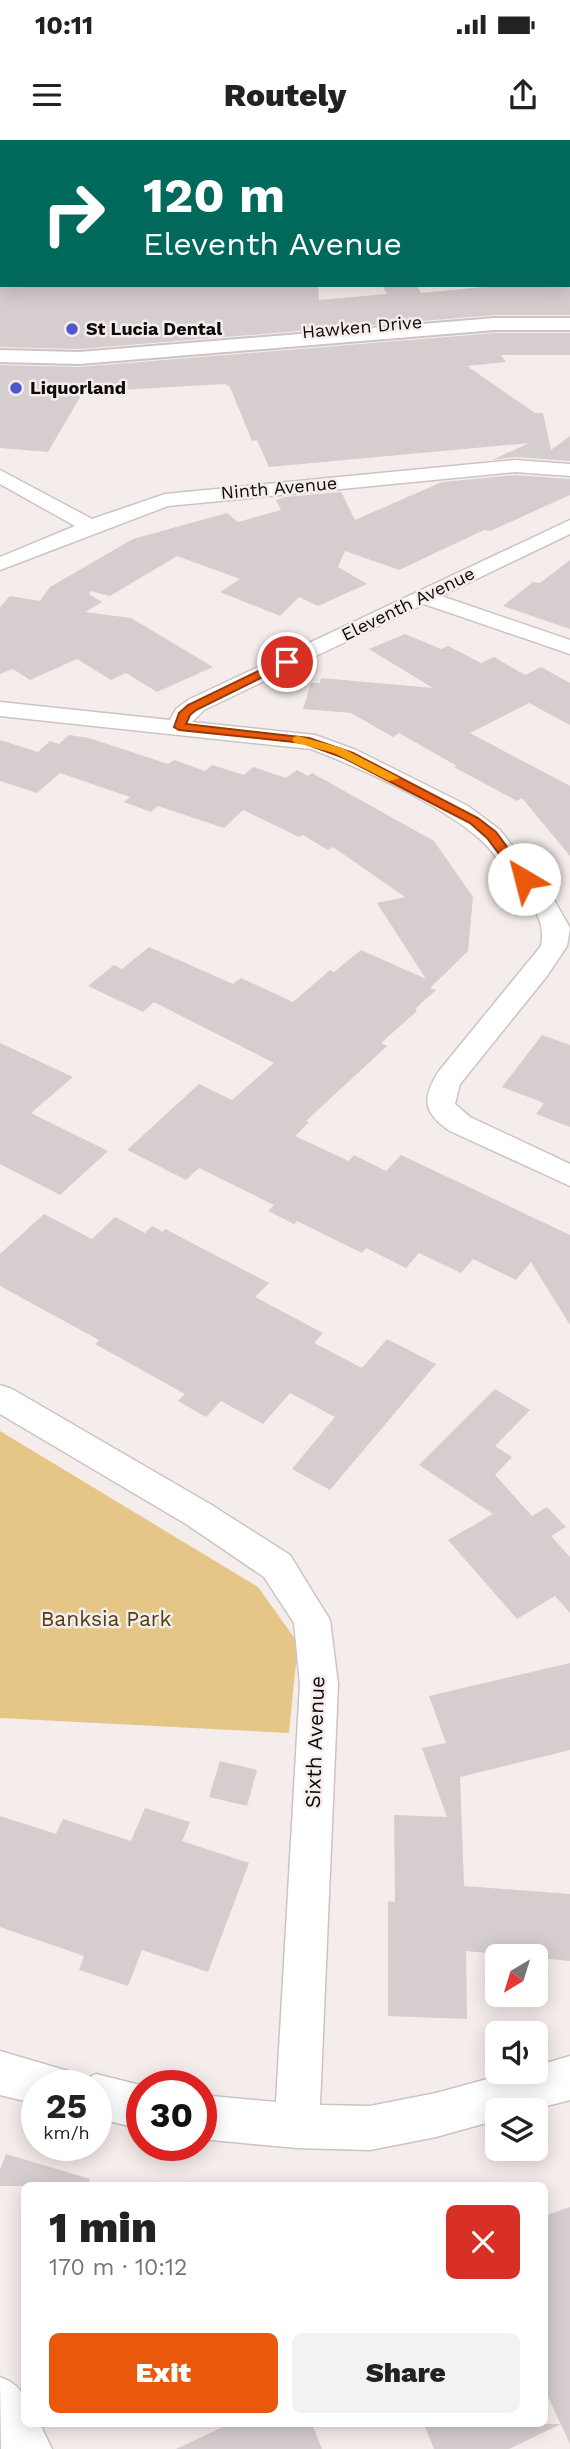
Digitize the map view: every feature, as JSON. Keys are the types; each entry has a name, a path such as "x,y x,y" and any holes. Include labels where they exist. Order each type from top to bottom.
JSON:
{"main road":[{"name":"Hawken Drive","path":"156,352 250,337 472,317 521,314 570,316"},
{"name":"Hawken Drive","path":"0,356 72,358 495,324 570,324"}],"street":[{"name":"Ninth Avenue","path":"0,564 149,505 179,498 515,466 570,470"},
{"path":"1,477 91,527"},
{"name":"Eleventh Avenue","path":"179,727 184,713 192,707 570,526"},
{"path":"424,597 570,647"},
{"path":"0,709 291,738 321,744 458,811 491,835 545,906 557,928 558,936 538,970 444,1085 440,1102 449,1116 460,1124 570,1176"},
{"name":"Sixth Avenue","path":"0,1398 198,1514 277,1566 313,1620 319,1684 297,2126"},
{"path":"0,2073 21,2078"},
{"path":"217,2119 297,2126 370,2128 436,2115 570,2078"},
{"path":"0,2401 28,2449"}],"green space":[{"name":"Banksia Park","path":"0,1431 258,1587 298,1643 289,1733 0,1718"}],"building":[{"path":"0,287 318,287 319,300 387,294 383,287 417,287 421,293 484,287 570,287 570,315 495,315 79,349 0,347"},
{"path":"495,333 570,333 570,355 501,355 506,362 467,366 535,413 543,413 551,450 570,436 570,461 515,457 492,460 529,443 269,467 257,440 252,441 230,387 225,384 83,392 48,452 0,448 0,365 79,367"},
{"path":"515,475 570,479 570,495 490,531 484,530 399,570 345,551 338,567 367,584 318,606 299,597 280,616 220,592 240,579 177,556 110,596 90,591 89,594 102,602 85,612 131,618 213,667 157,692 126,673 111,680 77,659 30,680 13,669 0,674 0,607 10,596 40,601 50,587 133,539 227,513 238,522 281,510 276,500 285,497 341,492 355,520 442,482"},
{"path":"570,560 570,629 503,606 533,582 540,583"},
{"path":"405,634 441,649 448,646 481,663 494,657 525,675 541,667 570,683 570,725 529,703 470,733 570,786 570,856 522,798 517,801 399,733 393,737 351,713 303,709 311,683 320,683 321,678 433,688 369,649"},
{"path":"69,735 89,738 168,764 174,760 205,771 212,765 244,775 253,767 286,778 297,770 308,776 312,773 434,841 473,897 468,951 430,988 436,990 415,1009 417,1011 381,1043 387,1046 306,1121 309,1122 295,1136 349,1161 354,1155 386,1171 401,1155 570,1235 570,1325 531,1262 516,1280 473,1259 461,1273 419,1253 406,1268 366,1248 362,1253 297,1221 294,1224 268,1211 274,1205 199,1168 186,1180 127,1150 199,1084 232,1100 274,1063 154,1002 143,1012 88,986 114,965 122,969 149,947 233,984 241,978 293,1002 330,970 334,972 361,950 426,979 377,903 405,897 333,847 328,850 303,835 299,837 243,810 224,828 158,806 151,812 124,802 130,797 60,773 37,793 0,781 0,740 38,752 50,741 59,744"},
{"path":"542,1035 570,1045 570,1127 536,1114 544,1103 502,1087"},
{"path":"0,1043 73,1077 31,1113 108,1151 60,1195 0,1164"},
{"path":"44,1214 92,1239 115,1217 145,1233 152,1226 163,1232 165,1229 269,1283 255,1297 323,1333 314,1343 362,1368 387,1339 436,1364 330,1490 292,1469 335,1417 290,1393 263,1424 221,1401 206,1417 178,1401 185,1394 95,1344 99,1340 0,1286 0,1254"},
{"path":"495,1389 530,1410 495,1446 512,1457 495,1475 532,1516 547,1507 566,1527 551,1536 570,1557 570,1613 555,1596 517,1619 448,1540 493,1514 419,1465"},
{"path":"570,1663 570,1750 460,1777 464,1886 570,1894 570,1961 548,1959 548,1944 485,1944 485,1953 466,1951 467,2019 388,2016 388,1901 395,1902 394,1815 447,1817 422,1748 446,1743 429,1696"},
{"path":"220,1761 257,1770 247,1806 209,1797"},
{"path":"145,1808 190,1822 182,1841 249,1863 208,1972 142,1950 128,1986 79,1970 84,1956 0,1927 0,1816 56,1834 63,1819 131,1841"},
{"path":"6,2154 21,2158 21,2161 30,2161 90,2179 90,2182 21,2182 21,2186 0,2186 0,2170"},
{"path":"570,2207 570,2444 548,2397 548,2215"},
{"path":"548,2424 561,2424 509,2449 434,2449 425,2427 548,2427"},
{"path":"223,2427 313,2427 322,2449 176,2449"}],"slow traffic":[{"path":"298,739 315,742 348,755 394,778"}],"place":[{"name":"St Lucia Dental","path":"72,329"},
{"name":"Liquorland","path":"16,388"}],"route":[{"path":"287,662 192,707 184,713 179,727 305,740 348,755 474,820 491,835 524,879"}]}
